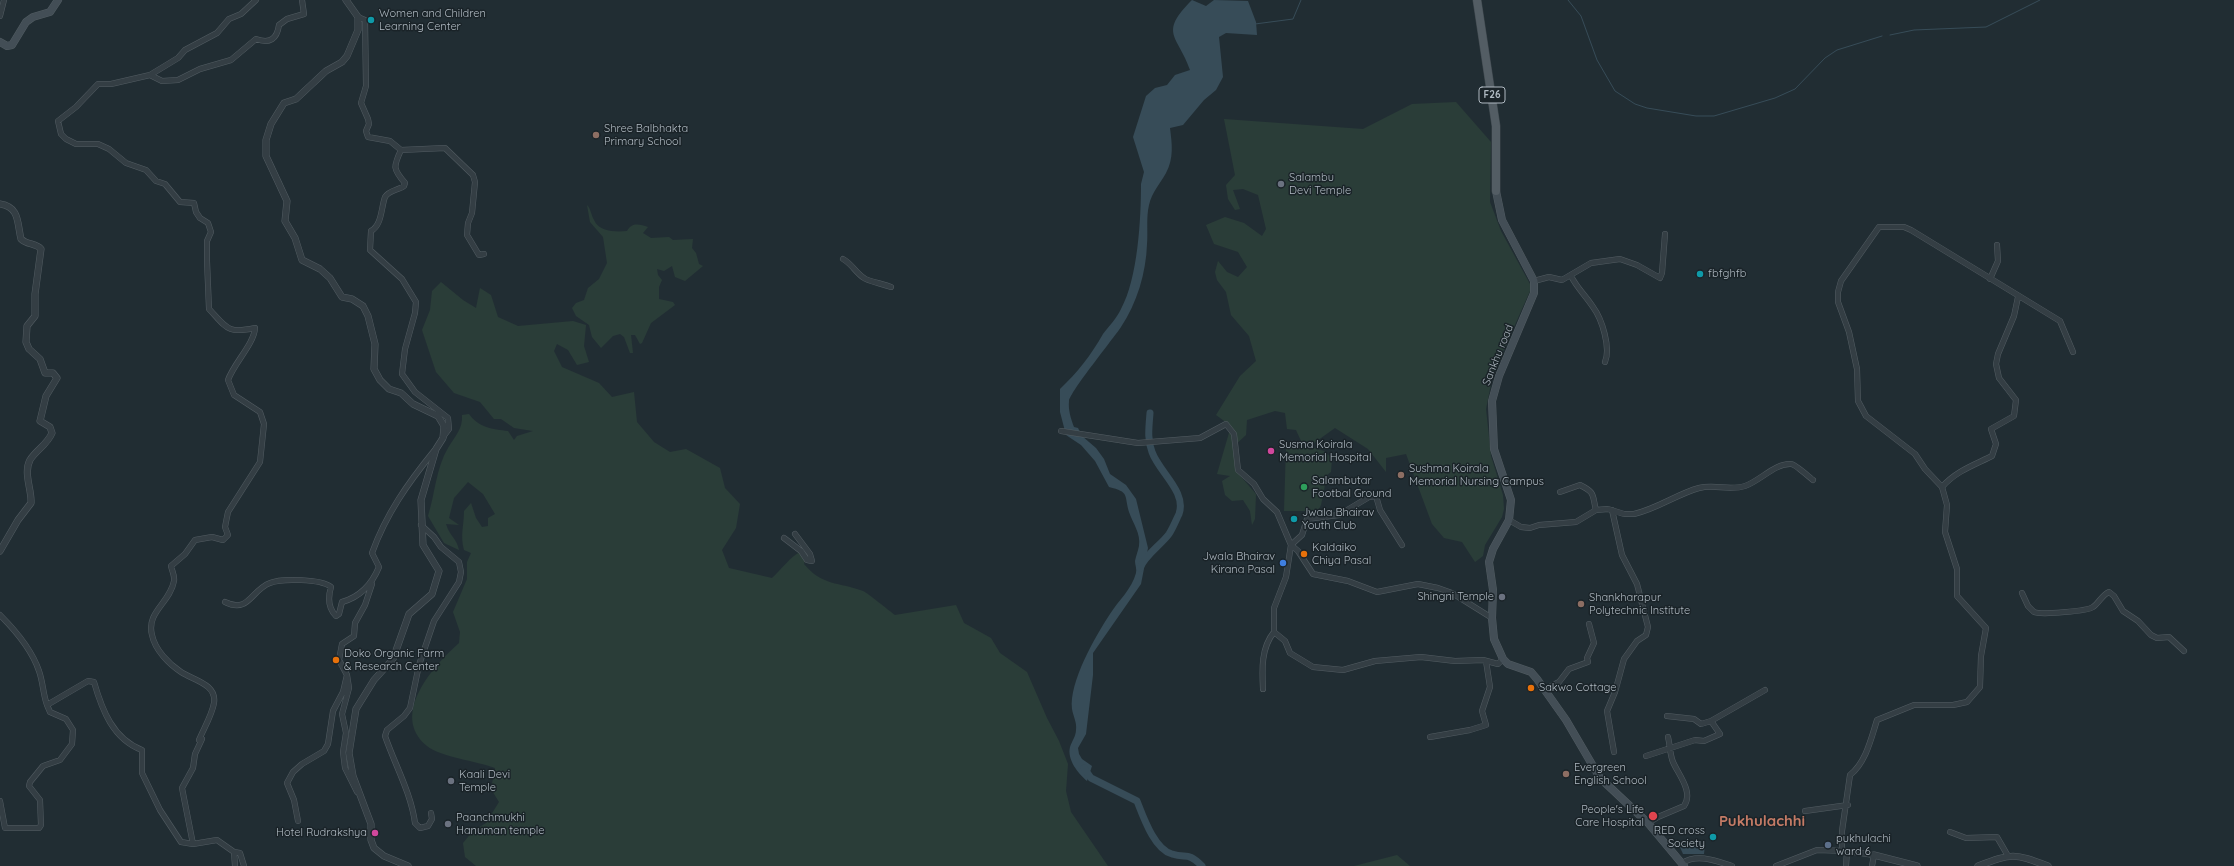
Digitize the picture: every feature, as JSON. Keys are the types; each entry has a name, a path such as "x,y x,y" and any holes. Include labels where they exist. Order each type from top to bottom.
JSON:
{"main road":[{"path":"0,42 7,46 12,45 26,22 33,17 50,12 58,0"},
{"name":"F26","path":"1477,0 1496,126 1496,191 1502,220 1534,281"},
{"name":"Sankhu road","path":"1503,659 1494,639 1492,618 1493,590 1489,562 1493,549 1509,520 1511,500 1494,449 1492,401 1499,376 1534,293 1534,281"},
{"path":"1503,659 1508,664 1531,672 1569,724 1600,778 1648,823 1683,865"}],"street":[{"path":"0,16 4,0"},
{"path":"193,844 182,788 193,768 196,754 214,703 213,692 206,685 181,672 156,649 151,634 151,620 170,592 174,580 171,566 174,562 185,554 195,540 212,537 223,540 228,535 225,527 228,512 260,462 264,424 260,412 234,395 228,380 233,367 255,337 255,328 238,332 230,330 208,309 206,288 209,275 207,241 211,232 208,223 200,218 196,212 194,203 180,202 165,184 156,181 146,170 126,163 109,149 98,144 76,144 66,139 61,134 58,121 76,107 98,84 111,84 150,74 178,58 185,50 217,33 229,19 241,14 256,0"},
{"path":"150,74 162,81 178,80 200,69 231,60 256,39 265,42 274,40 278,34 280,25 287,18 304,14 302,0"},
{"path":"346,0 358,17 365,20 366,86 361,103 368,119 369,124 366,131 368,137 390,141 401,150 445,148 473,175 475,188 467,235 479,255 484,254"},
{"path":"358,17 358,30 342,62 326,71 296,99 284,103 268,135 266,156 287,201 285,221 295,238 302,260 320,269 330,278 342,297 352,299 363,306 368,316 373,337 374,369 380,380 389,389 401,393 413,404 438,416 444,426 443,438"},
{"path":"362,799 345,768 343,752 346,733 342,714 349,688 346,675 339,660 342,644 354,636 355,623 365,605 379,567 372,553 390,512 449,429 448,418 415,392 402,374 405,349 416,313 416,302 402,279 374,254 370,244 371,231 375,229 378,223 385,198 389,193 404,186 405,183 394,167 401,150"},
{"path":"0,204 8,205 15,212 21,239 27,244 36,245 42,249 35,294 35,316 27,326 26,342 29,348 40,359 43,371 45,373 53,373 57,378 46,396 40,421 50,427 52,433 48,440 30,460 28,490 31,503 18,520 0,551"},
{"path":"1846,866 1842,831 1848,805 1850,776 1858,769 1863,760 1877,720 1914,705 1953,705 1967,702 1980,687 1981,656 1986,628 1957,596 1957,569 1945,532 1947,505 1942,487 1925,469 1915,454 1870,420 1862,411 1857,393 1857,369 1849,332 1838,302 1839,287 1847,272 1879,227 1904,227 2060,321 2073,352"},
{"path":"1534,281 1549,277 1562,280 1591,263 1620,259 1637,265 1660,278 1662,272 1664,234"},
{"path":"1990,279 1998,261 1997,245"},
{"path":"843,259 850,262 866,280 880,282 891,287"},
{"path":"1571,276 1578,289 1596,311 1606,347 1605,362"},
{"path":"1942,487 1954,475 1992,456 1996,444 1991,429 2014,416 2016,400 1999,378 1996,364 1998,354 2014,316 2018,297"},
{"path":"1061,431 1081,433 1113,440 1145,443 1200,438 1222,425 1228,425 1233,432 1238,470 1254,484 1262,498 1277,512 1291,545 1298,551 1310,571 1316,575 1348,581 1377,592 1418,584 1438,588 1452,593 1492,618"},
{"path":"408,866 384,856 374,848 371,840 371,824 353,776 349,753 356,709 374,680 393,658 409,614 432,594 439,571 423,545 421,525 421,500 436,449"},
{"path":"1509,520 1521,527 1530,528 1576,522 1596,510 1612,510 1624,514 1634,514 1699,488 1713,486 1726,489 1744,486 1780,467 1789,464 1794,465 1813,480"},
{"path":"1560,492 1580,485 1590,490 1593,494 1596,510"},
{"path":"1263,689 1264,656 1266,645 1274,632 1274,608 1286,577 1291,545 1302,535 1307,519 1339,515 1369,497 1376,496 1380,510 1402,545"},
{"path":"1612,510 1622,555 1637,584 1648,627 1646,635 1637,641 1624,659 1615,692 1607,711 1614,752"},
{"path":"421,525 434,536 441,547 459,562 461,572 459,582 434,621 419,665 410,708 404,716 387,730 385,736 399,774 411,800 415,824 420,828 428,826 432,819 431,814"},
{"path":"784,538 801,551 807,560 812,561 810,554 795,534"},
{"path":"225,602 233,606 243,605 269,583 301,581 325,582 331,587 328,595 332,612 336,616 339,614 342,602 352,600 372,583"},
{"path":"2022,593 2028,606 2034,612 2054,614 2076,609 2090,608 2109,592 2114,596 2123,611 2138,621 2151,635 2157,638 2169,637 2184,651"},
{"path":"0,615 11,626 33,657 40,672 50,712 66,719 72,730 72,744 60,760 43,766 30,782 29,786 40,800 41,825 39,828 5,828 0,801"},
{"path":"1544,690 1559,682 1570,669 1588,662 1587,658 1594,643 1588,624"},
{"path":"1274,632 1285,641 1290,653 1313,667 1343,670 1375,661 1421,657 1455,661 1477,659 1498,664 1503,659"},
{"path":"1430,737 1470,730 1486,725 1482,711 1490,687 1486,661"},
{"path":"298,821 294,800 287,783 293,772 302,764 324,751 328,744 333,711 343,692 346,675"},
{"path":"47,704 88,681 94,682 106,715 115,731 130,745 142,750 142,774 160,810 181,842 193,844 217,840 234,852 240,853 244,866"},
{"path":"1667,716 1694,719 1701,724 1711,721 1764,690"},
{"path":"1646,756 1695,740 1704,741 1720,734 1711,721"},
{"path":"1648,823 1681,808 1686,804 1685,787 1681,775 1673,763 1668,737"},
{"path":"1805,811 1848,805"},
{"path":"1950,832 1966,838 1997,837 2008,856"},
{"path":"1776,866 1816,850 1845,850 1874,855 1917,866"},
{"path":"234,852 235,866"},
{"path":"1872,866 1874,855"},
{"path":"1978,866 2008,856 2021,856 2048,866"},
{"path":"1683,865 1688,859 1706,858 1732,866"},
{"path":"1795,859 1795,866"}],"green space":[{"path":"1456,102 1491,142 1490,202 1501,231 1530,284 1530,291 1493,374 1486,409 1491,456 1503,495 1504,509 1502,517 1485,545 1483,556 1475,562 1462,542 1444,538 1432,524 1406,454 1386,458 1386,472 1368,449 1335,428 1314,443 1301,441 1296,430 1287,429 1285,413 1275,411 1247,420 1246,435 1233,447 1237,472 1256,494 1255,519 1252,525 1250,511 1243,500 1232,501 1225,495 1222,481 1230,476 1217,474 1231,426 1216,415 1240,376 1256,361 1249,336 1231,315 1226,292 1217,280 1215,272 1218,261 1227,272 1238,277 1247,267 1238,252 1214,244 1206,225 1225,217 1244,223 1262,236 1266,229 1258,195 1243,189 1233,190 1240,209 1235,210 1228,199 1226,185 1235,175 1224,119 1363,129 1412,104"},
{"path":"587,205 596,224 604,229 613,231 627,231 633,225 639,225 648,227 643,233 651,238 669,237 673,240 693,239 692,248 696,253 699,264 703,266 685,281 675,277 672,266 664,271 657,269 658,275 662,280 659,287 659,299 673,302 675,305 651,323 642,343 640,344 635,335 631,335 633,353 630,353 624,337 620,334 613,336 601,348 592,337 589,325 576,316 572,308 576,303 584,300 588,288 599,279 607,263 603,237 590,222"},
{"path":"441,282 463,300 476,308 480,288 491,295 498,317 518,326 573,321 586,325 584,346 589,362 577,365 568,350 557,344 554,351 562,367 599,383 612,397 634,392 637,422 654,442 670,452 686,449 720,468 725,488 740,504 736,528 722,550 729,568 772,578 789,560 800,552 805,561 804,564 817,576 824,580 863,591 895,615 956,605 964,623 991,638 1000,653 1027,672 1068,764 1066,791 1071,812 1108,866 476,866 465,857 463,843 473,831 486,823 499,802 491,789 495,768 449,756 433,750 416,734 412,720 414,706 419,691 438,664 459,643 460,632 453,612 467,579 467,562 471,553 464,550 463,545 462,535 464,511 471,503 476,518 482,527 488,526 488,518 495,514 483,494 468,482 454,498 449,518 459,525 446,524 457,543 459,550 444,543 428,516 441,464 448,448 460,428 462,415 469,414 473,419 486,427 508,431 514,440 517,436 533,431 514,428 501,419 494,419 480,402 454,393 436,372 422,330 430,310 432,291"},
{"name":"Salambutar Footbal Ground","path":"1298,443 1324,451 1332,458 1331,472 1327,475 1321,505 1318,511 1284,511 1286,447"},
{"path":"1397,855 1410,866 1354,866"}],"water":[{"path":"1192,0 1206,6 1214,0 1248,1 1256,22 1257,35 1226,33 1219,37 1223,77 1216,90 1204,100 1183,125 1170,128 1172,145 1169,167 1156,188 1149,205 1145,266 1136,298 1127,318 1084,377 1069,401 1069,411 1074,427 1078,428 1082,436 1096,448 1104,459 1110,474 1126,485 1136,499 1148,548 1141,584 1093,653 1093,675 1086,734 1078,748 1082,759 1092,766 1087,781 1074,766 1070,757 1070,747 1076,730 1072,709 1072,698 1084,660 1097,635 1134,579 1139,537 1129,512 1125,495 1116,489 1109,487 1095,461 1081,445 1066,435 1060,412 1060,389 1089,356 1117,316 1127,296 1135,265 1139,231 1141,184 1144,172 1133,137 1146,96 1155,88 1167,85 1175,75 1190,70 1176,41 1173,28 1182,11"},
{"path":"1705,844 1704,854 1683,854 1679,845"}],"waterway":[{"path":"1255,24 1293,19 1301,0"},
{"path":"1568,0 1581,16 1597,60 1615,91 1635,104 1647,108 1696,116 1714,116 1775,98 1795,89 1825,58 1837,50 1882,36"},
{"path":"1890,35 1914,30 1986,27 2040,0"},
{"path":"1140,568 1149,554 1169,534 1179,514 1180,506 1176,490 1155,460 1150,447 1150,413"},
{"path":"1084,768 1091,778 1137,801 1150,831 1160,846 1166,851 1172,854 1193,858 1202,866"}],"place":[{"name":"Women and Children Learning Center","path":"371,20"},
{"name":"Shree Balbhakta Primary School","path":"596,135"},
{"name":"Salambu Devi Temple","path":"1281,184"},
{"name":"fbfghfb","path":"1700,274"},
{"name":"Susma Koirala Memorial Hospital","path":"1271,451"},
{"name":"Sushma Koirala Memorial Nursing Campus","path":"1401,475"},
{"name":"Salambutar Footbal Ground","path":"1304,487"},
{"name":"Jwala Bhairav Youth Club","path":"1294,519"},
{"name":"Kaldaiko Chiya Pasal","path":"1304,554"},
{"name":"Jwala Bhairav Kirana Pasal","path":"1283,563"},
{"name":"Shingni Temple","path":"1502,597"},
{"name":"Shankharapur Polytechnic Institute","path":"1581,604"},
{"name":"Doko Organic Farm & Research Center","path":"336,660"},
{"name":"Sakwo Cottage","path":"1531,688"},
{"name":"Evergreen English School","path":"1566,774"},
{"name":"Kaali Devi Temple","path":"451,781"},
{"name":"People's Life Care Hospital","path":"1653,816"},
{"name":"Paanchmukhi Hanuman temple","path":"448,824"},
{"name":"Hotel Rudrakshya","path":"375,833"},
{"name":"RED cross Society","path":"1713,837"},
{"name":"pukhulachi ward 6","path":"1828,845"}],"district":[{"name":"Pukhulachhi","path":"1762,821"}]}
